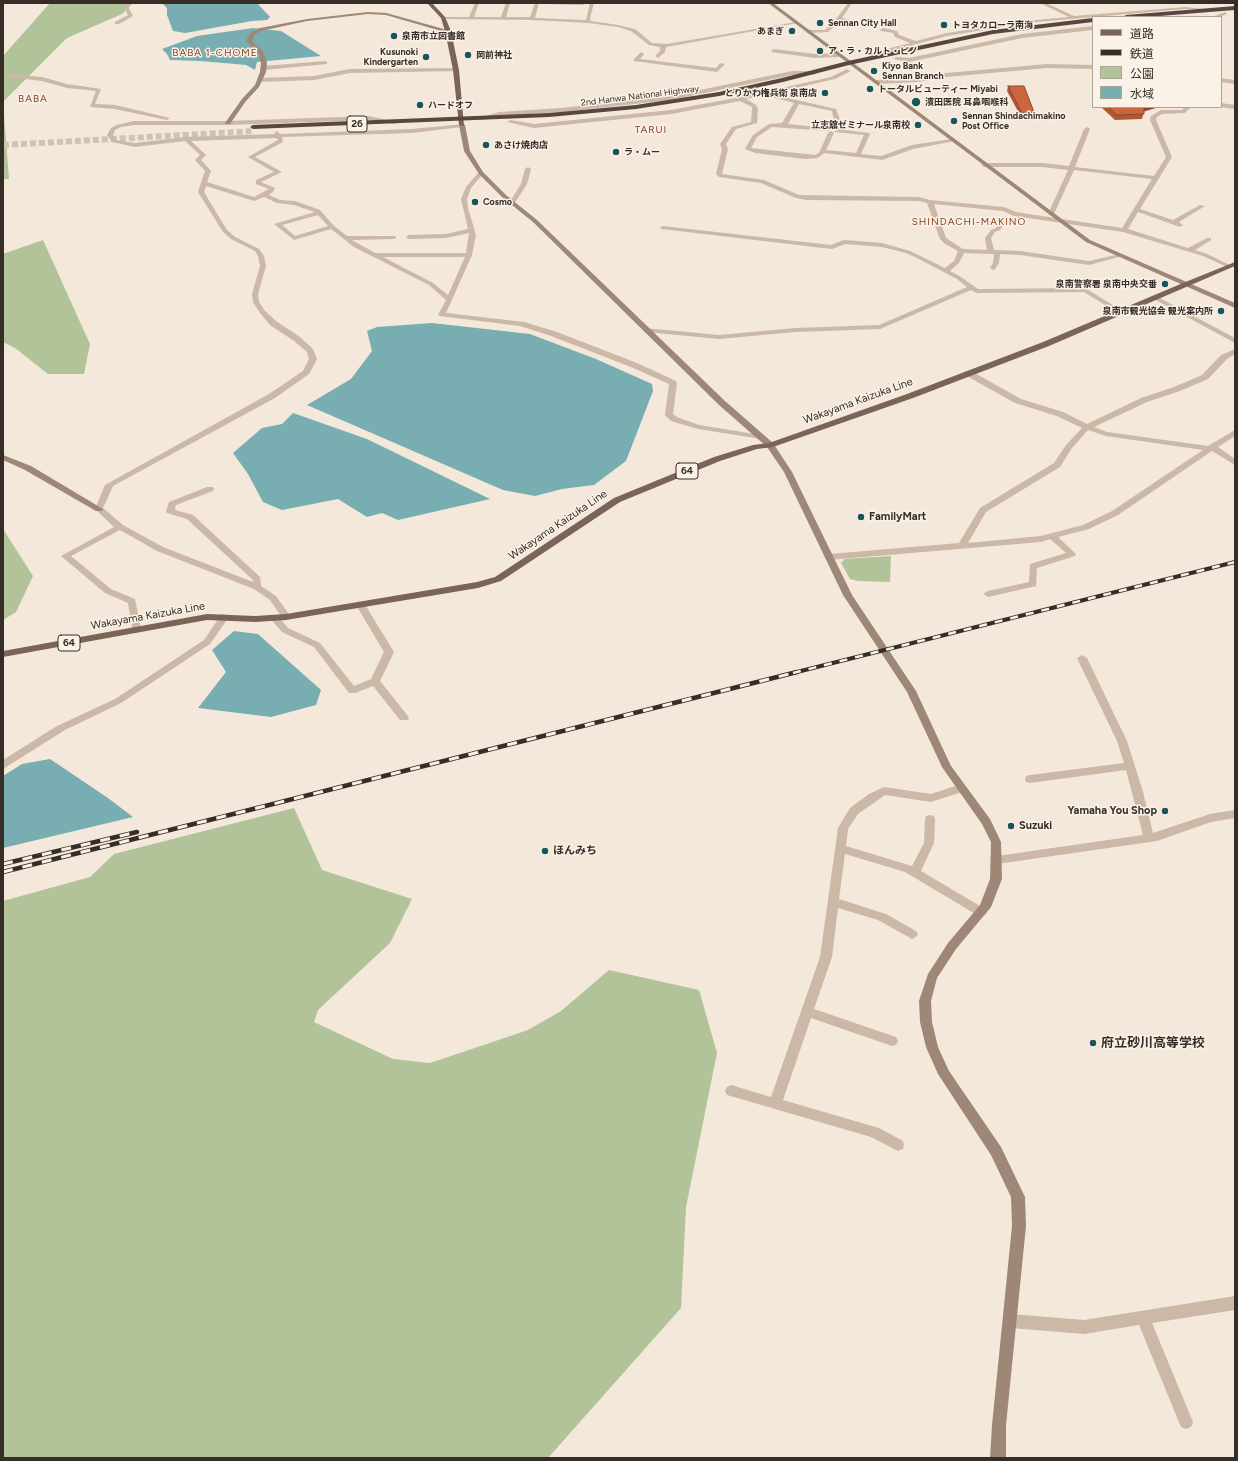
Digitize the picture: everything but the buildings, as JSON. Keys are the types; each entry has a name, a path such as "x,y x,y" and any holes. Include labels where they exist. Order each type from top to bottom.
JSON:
{"highway":[{"path":"1138,16 1235,8"},
{"path":"1180,16 1235,12"},
{"name":"2nd Hanwa National Highway","path":"1092,20 993,32 869,58 726,92 669,103 548,116 480,119 461,122 254,129 395,122 461,122 510,122 596,116 654,109 715,99 857,68 972,40 1092,24"}],"main road":[{"path":"429,3 443,18 448,31 456,70 461,122"},
{"name":"Wakayama Kaizuka Line","path":"3,654 207,617 255,619 286,617 478,585 510,572 582,522 617,500 717,459 756,446 770,445 910,396 1046,344 1232,265"}],"street":[{"path":"117,23 131,16 125,6 130,3"},
{"path":"472,18 477,3"},
{"path":"503,18 508,3"},
{"path":"532,19 538,3"},
{"path":"547,3 583,4"},
{"path":"589,22 588,18 592,3"},
{"path":"770,3 1088,242 1235,306"},
{"path":"809,32 826,31 839,19 850,3"},
{"path":"1042,3 1072,17"},
{"path":"1203,3 1217,3"},
{"path":"869,58 877,53 915,43 985,28 1072,17 1185,8 1211,10"},
{"path":"1216,16 1224,13"},
{"path":"228,123 260,80 264,63 260,51 249,41 253,33 260,30 307,20 347,15 386,14 448,31"},
{"path":"443,18 503,18 589,22 633,30 651,44 663,46 796,23"},
{"path":"839,19 869,26"},
{"path":"896,59 909,60 1022,36 1092,28"},
{"path":"883,30 895,32 897,36 915,43"},
{"path":"658,56 663,51 663,46"},
{"path":"774,51 815,56 838,55"},
{"path":"638,54 658,56 722,64 717,70 636,60 638,54"},
{"path":"264,68 324,61 336,75"},
{"path":"689,67 693,61"},
{"path":"876,82 918,80 946,75 1047,66 1092,67"},
{"path":"260,80 336,75 350,71 456,70"},
{"path":"510,122 534,126 671,112 765,94 833,78 847,70"},
{"path":"9,76 42,79 68,86 99,90 92,106 115,106 191,122"},
{"path":"1222,80 1235,82"},
{"path":"765,94 834,110 837,120 832,130 823,151 820,156 810,157 748,149 758,133 771,125 784,125 832,130 866,134 858,155"},
{"path":"741,99 756,108 754,122 734,128 722,144 725,149 719,174 721,176 762,181 798,197 806,198 919,199 930,202 1004,209 1014,214 1124,230 1232,265"},
{"path":"784,125 798,102"},
{"path":"1222,105 1235,107"},
{"path":"1124,230 1169,157 1153,120 1154,116 1161,112 1183,112 1187,108"},
{"path":"395,122 368,118 280,123 134,123 112,129 110,135 114,141 135,145 186,139 278,134 412,131 461,122 467,151 481,173 512,203 535,221 722,403 770,445 788,472 848,595 911,691 947,767 986,822 996,842 996,880 985,907 952,946 932,977 925,1001 926,1022 932,1047 944,1074 996,1151 1018,1197 1019,1226 999,1424 998,1458"},
{"path":"1051,214 1087,129"},
{"path":"203,183 254,199 271,191 272,188 258,184 258,181 279,172 251,157 281,141 278,134"},
{"path":"99,509 109,485 272,396 306,372 313,359 310,351 297,339 273,323 262,312 256,302 255,294 263,266 261,256 257,250 233,238 225,231 200,192 208,170 198,160 204,155 186,139"},
{"path":"823,151 887,158 912,147 952,141"},
{"path":"984,165 1042,165 1072,167 1157,178"},
{"path":"512,203 524,184 528,169"},
{"path":"481,173 468,188 464,199 465,208 473,235 469,255 442,315 521,324 554,334 634,364 672,383 669,415 674,419 698,427 762,437"},
{"path":"264,195 279,202 295,203 307,206 320,213 332,227 346,238 372,255 431,284 449,300"},
{"path":"930,202 943,239 960,251 1020,253 1088,263 1120,256"},
{"path":"1173,223 1202,206"},
{"path":"1137,210 1180,225"},
{"path":"320,213 277,224 294,238 332,227"},
{"path":"993,268 996,264 994,252 988,238 1002,223"},
{"path":"663,228 832,247 844,242 882,245 908,252 959,278 976,291 1085,290 1120,312"},
{"path":"409,237 446,236 472,230"},
{"path":"346,238 394,236"},
{"path":"1189,250 1209,239"},
{"path":"945,271 957,262 960,251"},
{"path":"372,255 469,255"},
{"path":"647,330 719,337 795,330 880,327 971,288"},
{"path":"1154,297 1235,341"},
{"path":"962,546 983,510 1057,465 1069,447 1087,427 1144,400 1177,389 1205,377 1224,357 1235,351"},
{"path":"968,373 1018,401 1060,414 1106,434 1211,448 1235,463"},
{"path":"829,557 1041,539 1086,526 1115,513 1235,432"},
{"path":"3,457 28,468 99,509 120,527 160,549 257,587 273,598 286,617"},
{"path":"210,489 172,504 170,510 190,517 257,579 257,587"},
{"path":"120,527 64,556 108,591 132,601 136,630"},
{"path":"988,594 1033,584 1033,566 1072,554 1052,536"},
{"path":"275,618 285,630 317,645 352,690 375,681 389,652 361,604"},
{"path":"3,765 61,728 118,700 207,642 224,617"},
{"path":"1082,658 1122,741 1138,792 1148,838"},
{"path":"375,681 404,718"},
{"path":"1030,779 1130,766"},
{"path":"776,1104 826,957 843,828 854,811 884,791 931,798 961,788"},
{"path":"997,860 1157,837 1210,818 1235,814"},
{"path":"915,872 929,843 930,819"},
{"path":"840,848 909,869 980,912"},
{"path":"833,902 882,917 912,934"},
{"path":"807,1012 892,1042"},
{"path":"731,1091 874,1132 898,1146"},
{"path":"1010,1321 1084,1327 1235,1304"},
{"path":"1143,1318 1186,1422"}],"green space":[{"path":"50,3 133,3 122,14 67,38 3,102 3,56"},
{"path":"3,102 9,179 3,179"},
{"path":"43,240 90,344 84,374 48,374 15,348 3,342 3,254"},
{"path":"3,529 33,576 16,612 3,620"},
{"path":"891,556 890,582 858,581 850,579 841,563 845,559"},
{"path":"294,808 322,870 412,899 390,943 318,1010 314,1022 393,1059 430,1063 528,1030 561,1011 609,970 699,990 717,1053 686,1207 681,1308 548,1458 3,1458 3,901 90,877 114,854"}],"water":[{"path":"162,3 257,3 270,17 267,20 252,21 185,33 173,31 167,15 167,8"},
{"path":"253,28 281,31 321,56 257,62 255,70 246,65 170,60 162,49 197,36"},
{"path":"432,323 530,334 596,359 652,384 653,391 626,461 594,485 562,489 535,496 503,490 307,405 351,379 372,351 367,331 377,327"},
{"path":"293,413 367,439 490,499 398,520 382,513 367,517 338,499 282,510 263,502 248,474 233,453 262,428 282,424"},
{"path":"234,631 258,634 321,690 316,705 271,717 198,708 226,672 212,650"},
{"path":"50,759 108,798 133,817 3,848 3,776 22,764"}],"tunnel":[{"path":"3,145 254,131"}],"railway":[{"path":"793,673 1235,562"},
{"path":"3,872 797,672"},
{"path":"3,864 137,832"}],"place":[{"name":"Sennan City Hall","path":"820,23"},
{"name":"トヨタカローラ南海","path":"944,25"},
{"name":"あまぎ","path":"792,31"},
{"name":"泉南市立図書館","path":"394,36"},
{"name":"ア・ラ・カルト・ピノ","path":"820,51"},
{"name":"岡前神社","path":"468,55"},
{"name":"Kusunoki Kindergarten","path":"426,57"},
{"name":"Kiyo Bank Sennan Branch","path":"874,71"},
{"name":"トータルビューティー Miyabi","path":"870,89"},
{"name":"とりかわ権兵衛 泉南店","path":"825,93"},
{"name":"濱田医院 耳鼻咽喉科","path":"916,102"},
{"name":"ハードオフ","path":"420,105"},
{"name":"Sennan Shindachimakino Post Office","path":"954,121"},
{"name":"立志舘ゼミナール泉南校","path":"918,125"},
{"name":"あさけ焼肉店","path":"486,145"},
{"name":"ラ・ムー","path":"616,152"},
{"name":"Cosmo","path":"475,202"},
{"name":"泉南警察署 泉南中央交番","path":"1165,284"},
{"name":"泉南市観光協会 観光案内所","path":"1221,311"},
{"name":"FamilyMart","path":"861,517"},
{"name":"Yamaha You Shop","path":"1165,811"},
{"name":"Suzuki","path":"1011,826"},
{"name":"ほんみち","path":"545,851"},
{"name":"府立砂川高等学校","path":"1093,1043"}],"district":[{"name":"BABA 1-CHOME","path":"215,53"},
{"name":"BABA","path":"33,99"},
{"name":"TARUI","path":"651,130"},
{"name":"SHINDACHI-MAKINO","path":"969,222"}]}
